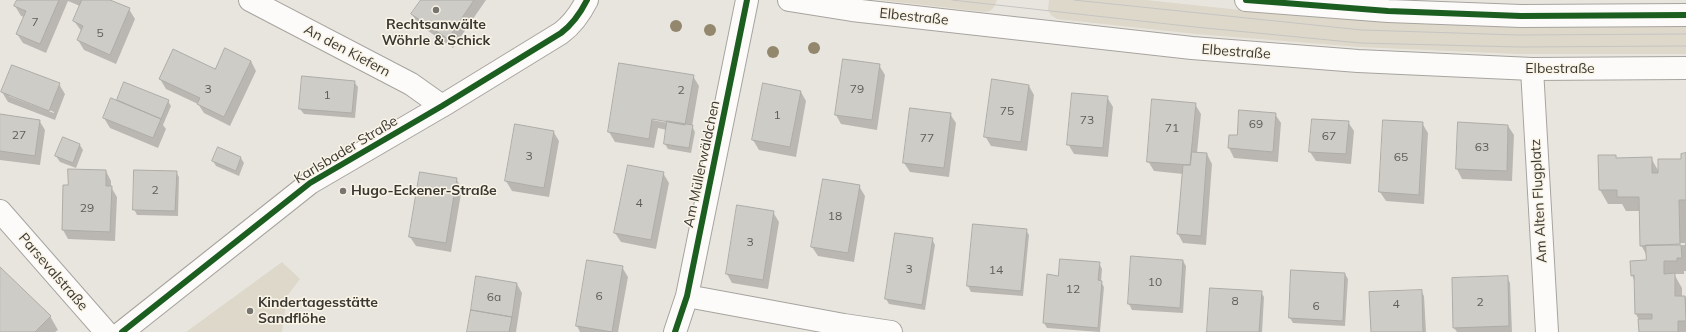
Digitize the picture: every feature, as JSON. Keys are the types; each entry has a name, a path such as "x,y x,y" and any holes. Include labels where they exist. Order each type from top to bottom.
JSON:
{"street":[{"name":"An den Kiefern","path":"250,0 411,84 442,106"},
{"name":"Karlsbader Straße","path":"122,332 310,183 561,34 581,13 588,0"},
{"name":"Am Müllerwäldchen","path":"675,332 687,296 747,0"},
{"name":"Elbestraße","path":"789,0 852,10 1192,48 1358,61 1532,69 1686,68"},
{"path":"1246,0 1388,11 1513,16 1686,15"},
{"name":"Am Alten Flugplatz","path":"1532,69 1546,332"},
{"name":"Parsevalstraße","path":"0,211 106,332"},
{"path":"687,296 844,325 891,332"}],"shaded area":[{"path":"879,0 997,0 994,7 990,11 985,12"},
{"path":"1049,0 1146,0 1278,14 1417,22 1561,27 1686,27 1686,54 1518,54 1360,47 1196,34 1057,19 1051,15 1048,10"},
{"name":"Kindertagesstätte Sandflöhe","path":"282,262 300,279 287,296 282,332 186,332"}],"building":[{"path":"17,0 59,0 40,44 16,34 26,11 14,6"},
{"path":"82,0 110,0 130,8 110,55 77,40 83,26 73,21"},
{"path":"421,0 474,0 448,39 411,14"},
{"path":"225,48 251,61 224,117 197,104 200,98 159,79 173,49 215,69"},
{"path":"843,59 880,64 872,120 835,115"},
{"path":"619,63 694,75 685,125 652,119 649,139 608,132"},
{"path":"12,65 60,83 49,111 1,92"},
{"path":"302,76 355,81 352,113 299,109"},
{"path":"992,79 1029,85 1021,142 984,137"},
{"path":"124,82 169,100 161,119 117,100"},
{"path":"763,83 801,91 790,147 752,140"},
{"path":"1072,93 1108,96 1103,148 1067,145"},
{"path":"111,98 161,119 153,138 103,118"},
{"path":"1152,99 1196,103 1190,165 1147,162"},
{"path":"910,108 951,113 944,168 903,163"},
{"path":"1239,110 1276,113 1273,152 1228,148 1229,135 1237,135"},
{"path":"0,114 40,120 35,156 0,151"},
{"path":"1312,119 1349,121 1346,154 1309,152"},
{"path":"1383,120 1423,122 1419,195 1379,192"},
{"path":"667,121 693,125 689,148 664,144"},
{"path":"1458,122 1508,125 1507,171 1456,169"},
{"path":"515,124 554,131 544,188 505,181"},
{"path":"63,137 80,144 73,163 55,156"},
{"path":"218,147 241,157 236,171 212,161"},
{"path":"1192,152 1207,153 1201,236 1177,234 1183,165 1190,165"},
{"path":"1686,153 1686,200 1679,200 1680,244 1640,246 1639,197 1617,197 1617,190 1599,190 1598,155 1616,155 1616,158 1652,157 1652,173 1658,173 1658,159 1681,159 1681,154"},
{"path":"628,165 664,172 651,240 614,233"},
{"path":"68,169 106,170 106,186 112,186 110,232 62,230 63,185 68,185"},
{"path":"134,170 177,171 175,211 133,210"},
{"path":"420,172 457,178 446,243 409,237"},
{"path":"823,179 860,185 848,253 811,247"},
{"path":"737,205 774,211 763,280 726,274"},
{"path":"973,224 1027,229 1021,291 967,286"},
{"path":"895,233 933,238 922,305 885,299"},
{"path":"1646,245 1681,245 1682,258 1677,258 1677,261 1664,261 1664,274 1675,273 1675,296 1685,296 1686,321 1678,321 1678,332 1639,332 1638,319 1652,319 1652,314 1635,314 1634,275 1631,276 1630,261 1646,260"},
{"path":"1131,256 1183,260 1180,308 1128,304"},
{"path":"1060,259 1100,262 1098,280 1102,281 1098,328 1043,323 1047,274 1058,276"},
{"path":"587,260 623,266 612,332 576,326"},
{"path":"0,267 51,316 35,332 0,332"},
{"path":"1291,270 1345,273 1343,321 1289,318"},
{"path":"476,276 517,283 512,317 471,310"},
{"path":"1508,276 1509,326 1453,328 1452,278"},
{"path":"1210,288 1262,291 1259,332 1207,332"},
{"path":"1422,290 1423,332 1371,332 1369,292"},
{"path":"471,310 512,317 509,332 467,332"}],"tram line":[{"path":"952,0 1195,27 1360,43 1519,47 1686,46"},
{"path":"1074,0 1362,30 1518,35 1686,34"}],"cycle path":[{"path":"122,332 310,183 442,106 561,33 576,18 587,0"},
{"path":"675,332 687,296 747,0"},
{"path":"1246,0 1388,11 1521,16 1686,15"}],"place":[{"name":"Rechtsanwälte Wöhrle & Schick","path":"436,10"},
{"name":"Hugo-Eckener-Straße","path":"343,191"},
{"name":"Kindertagesstätte Sandflöhe","path":"250,311"}]}
